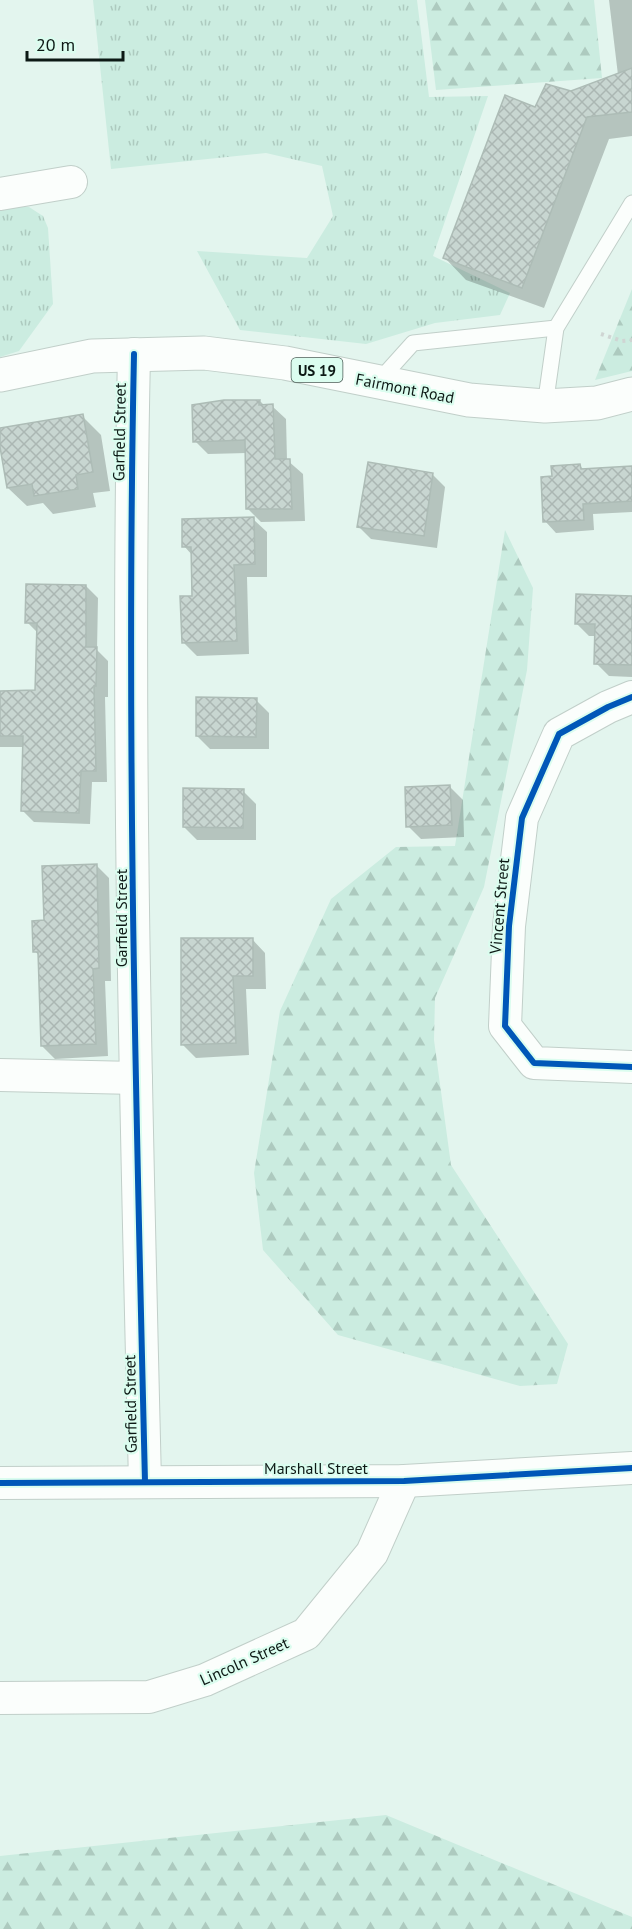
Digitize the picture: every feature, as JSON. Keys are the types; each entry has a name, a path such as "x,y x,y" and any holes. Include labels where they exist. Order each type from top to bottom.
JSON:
{"main road":[{"name":"Fairmont Road","path":"0,375 92,356 204,353 285,363 469,400 545,406 597,403 632,394"}],"street":[{"path":"0,194 72,182"},
{"name":"Garfield Street","path":"134,354 131,502 136,1078 145,1482"},
{"name":"Vincent Street","path":"632,697 558,734 522,818 509,926 505,1026 534,1063 632,1067"},
{"path":"0,1075 136,1078"},
{"name":"Marshall Street","path":"0,1483 404,1481 632,1468"},
{"name":"Lincoln Street","path":"0,1698 149,1697 205,1680 306,1634 372,1553 404,1481"}],"lane":[{"path":"545,406 556,328 632,203"},
{"path":"377,383 413,343 556,328"}],"path":[{"path":"601,334 622,341 632,340"}],"green space":[{"path":"93,0 417,0 429,97 488,96 433,256 510,293 500,315 435,323 366,344 240,330 197,251 307,258 333,216 322,166 266,153 111,169"},
{"path":"425,0 594,0 602,78 436,90"},
{"path":"29,207 43,216 48,228 53,304 19,351 0,357 0,208"},
{"path":"632,289 632,371 595,380"},
{"path":"505,530 533,588 527,670 484,887 435,998 434,1040 451,1165 568,1344 557,1384 520,1386 338,1335 263,1250 254,1173 280,1011 331,899 396,847 455,846"},
{"path":"386,1815 632,1917 632,1929 0,1929 0,1856"}],"building":[{"path":"632,68 632,112 587,117 522,288 443,258 505,95 535,107 546,84 571,91"},
{"path":"224,400 260,400 259,405 273,404 275,459 290,459 292,509 246,509 245,440 193,442 192,405"},
{"path":"83,414 93,472 76,475 78,489 34,496 32,484 7,488 0,447 0,428"},
{"path":"368,462 433,473 424,536 357,527"},
{"path":"580,464 581,469 632,466 632,501 583,504 584,520 543,522 541,477 552,476 551,466"},
{"path":"254,517 255,564 234,565 237,641 182,643 180,596 192,596 191,547 182,547 182,519"},
{"path":"26,584 86,585 86,647 97,647 96,686 94,686 96,771 81,771 79,813 21,811 23,736 0,736 0,691 35,690 37,623 25,623"},
{"path":"576,594 632,596 632,665 594,664 595,624 575,624"},
{"path":"196,697 257,698 256,737 196,736"},
{"path":"450,785 452,825 406,827 405,787"},
{"path":"183,788 244,789 243,828 183,827"},
{"path":"97,864 99,968 93,969 96,1044 41,1046 38,952 33,952 32,921 44,920 42,866"},
{"path":"181,938 253,938 253,976 233,976 236,1043 181,1045"}],"cycle path":[{"path":"134,354 132,777 135,1059 145,1482"},
{"path":"632,697 608,707 559,734 522,818 509,926 505,1026 534,1063 632,1067"},
{"path":"0,1483 404,1481 632,1468"}]}
